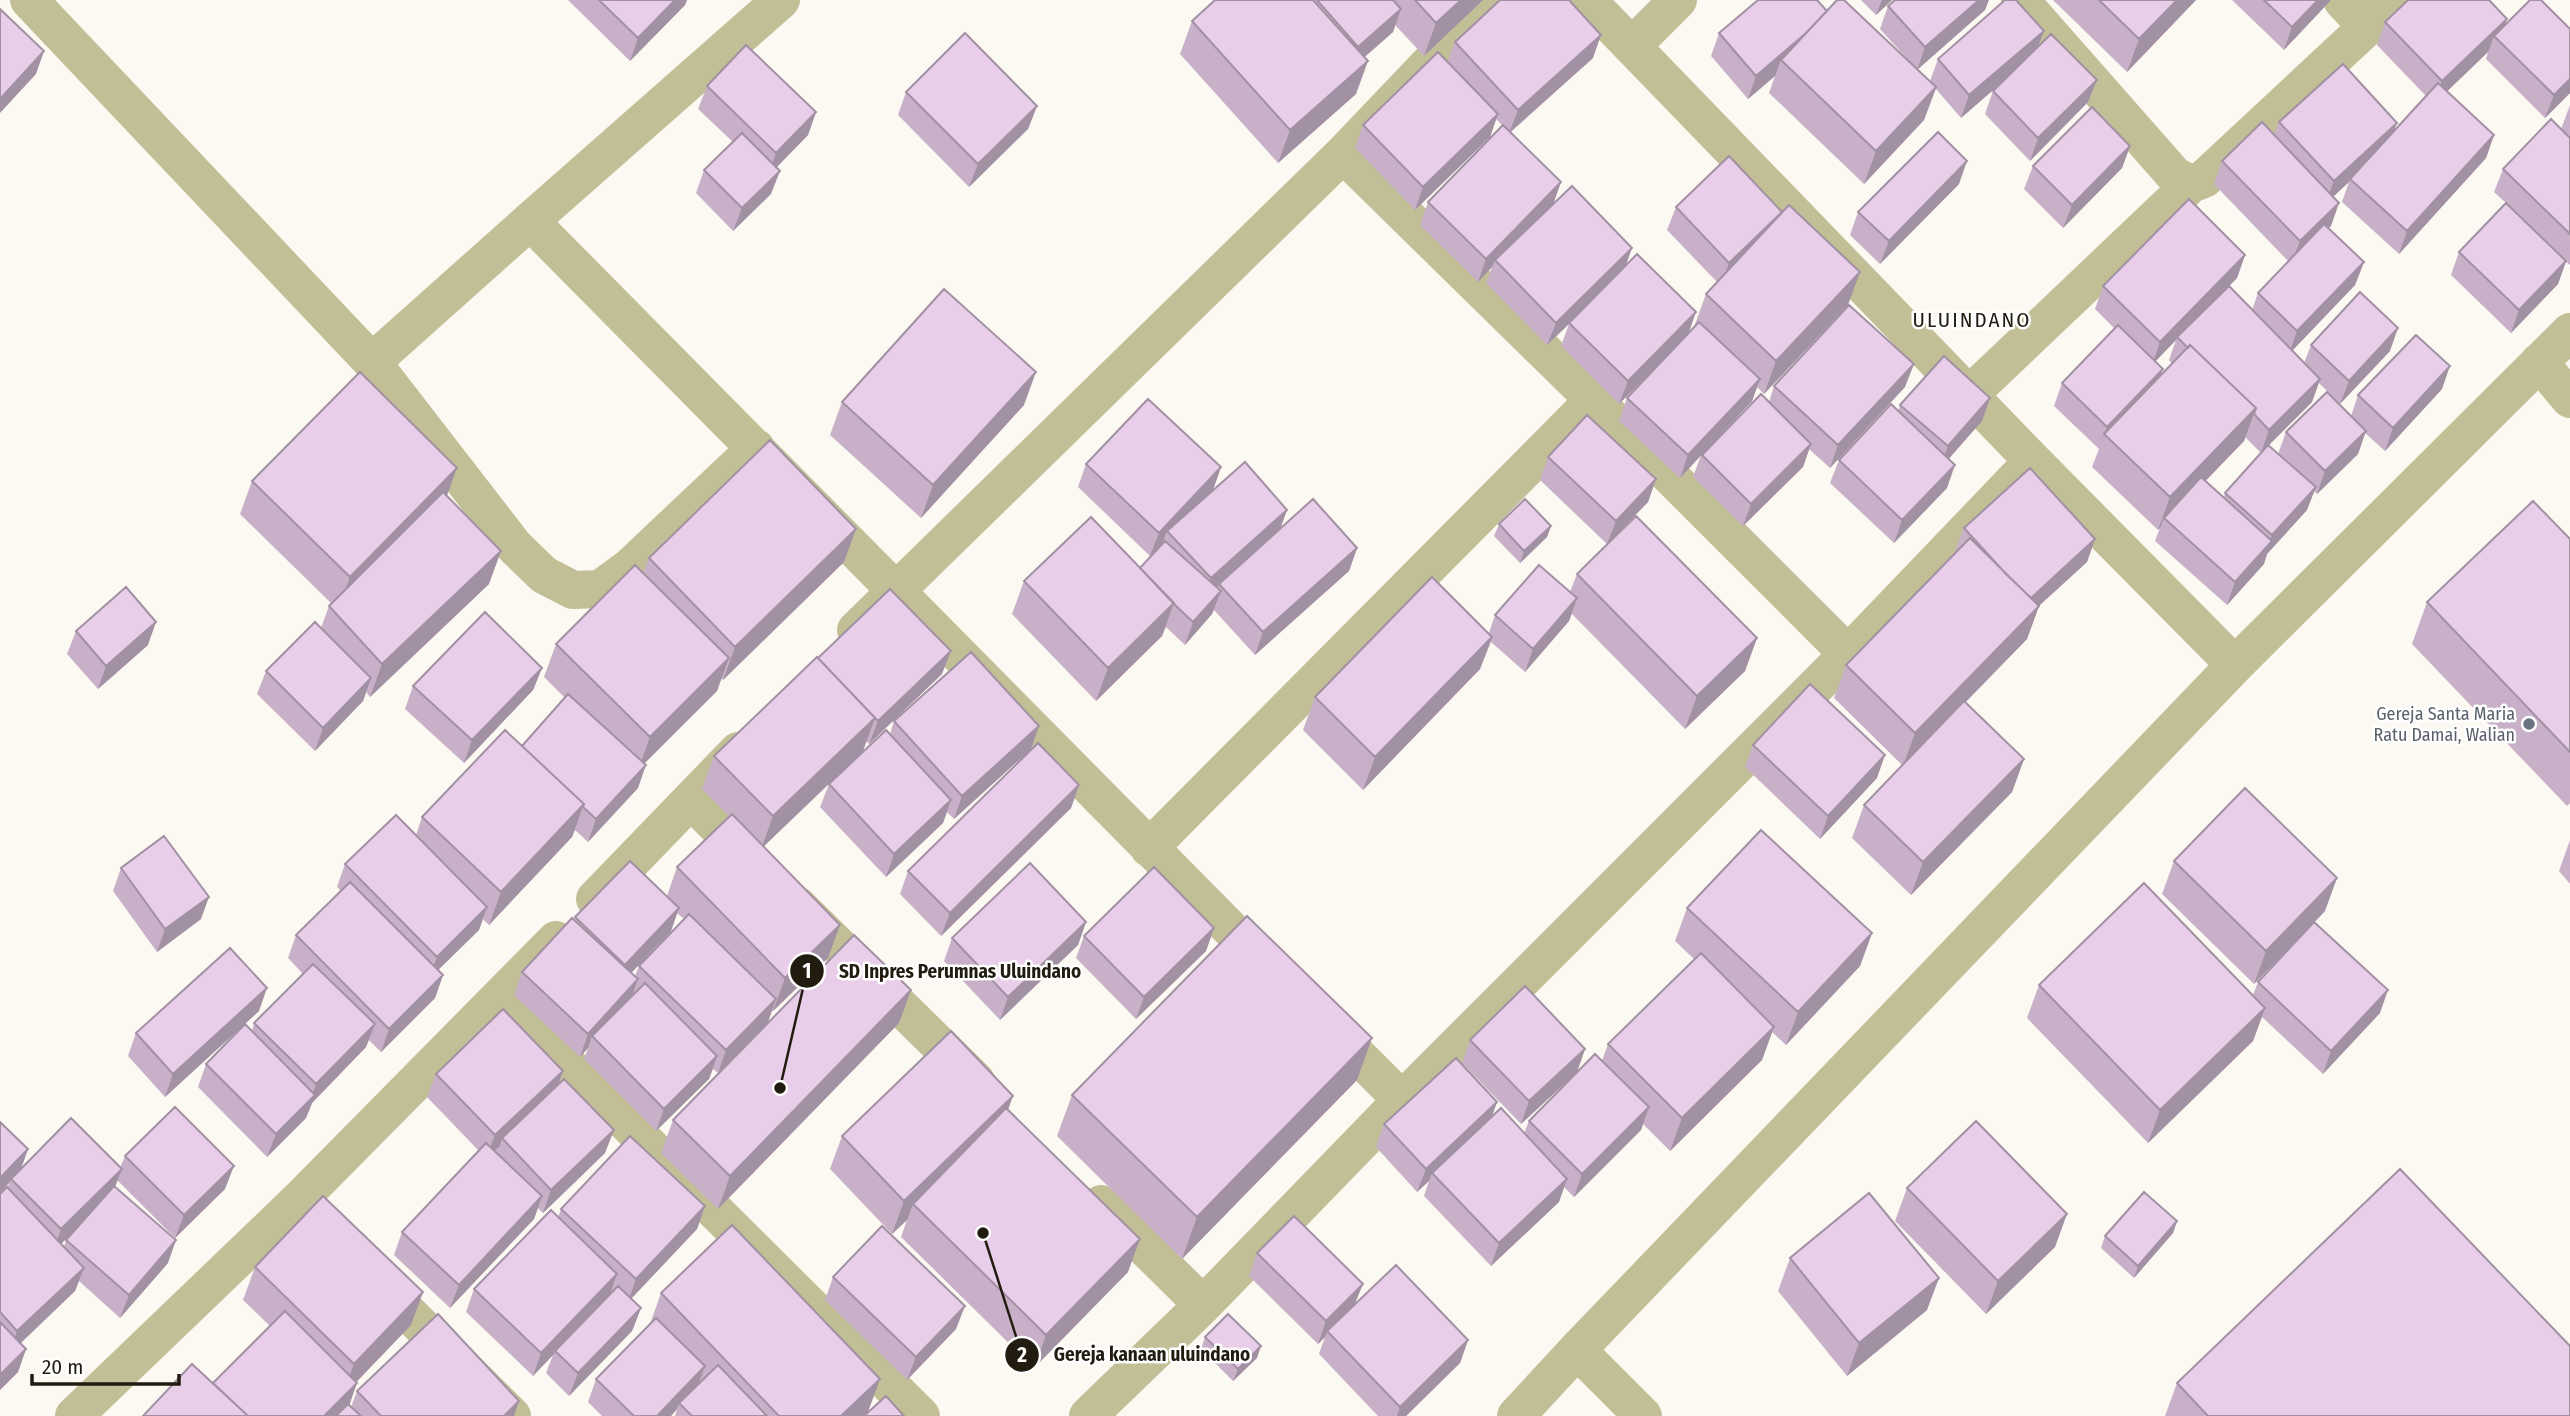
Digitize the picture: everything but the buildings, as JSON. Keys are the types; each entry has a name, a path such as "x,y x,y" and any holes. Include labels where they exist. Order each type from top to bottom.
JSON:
{"street":[{"path":"29,0 372,362 516,547 544,575 573,590 600,589 630,567 756,448"},
{"path":"372,362 781,0"},
{"path":"830,656 895,589 1343,154 1490,0"},
{"path":"1587,0 2033,461 2235,665"},
{"path":"1632,46 1678,0"},
{"path":"2020,0 2175,176 2191,184"},
{"path":"1969,395 2191,184 2204,179 2354,13 2396,0"},
{"path":"1343,154 1848,654"},
{"path":"530,221 1149,848 1402,1100"},
{"path":"1516,1416 2235,665 2570,332"},
{"path":"2539,362 2570,399"},
{"path":"1149,848 1594,400"},
{"path":"1088,1416 1203,1305 1402,1100 1848,654 2033,461"},
{"path":"74,1416 306,1212 500,997 765,724"},
{"path":"691,800 996,1101"},
{"path":"500,997 921,1416"},
{"path":"1075,1179 1203,1305"},
{"path":"355,1261 512,1416"},
{"path":"1577,1350 1643,1416"}],"place":[{"name":"Gereja Santa Maria Ratu Damai, Walian","path":"2529,724"},
{"name":"SD Inpres Perumnas Uluindano","path":"780,1088"},
{"name":"Gereja kanaan uluindano","path":"983,1233"}],"district":[{"name":"ULUINDANO","path":"1972,320"}]}
